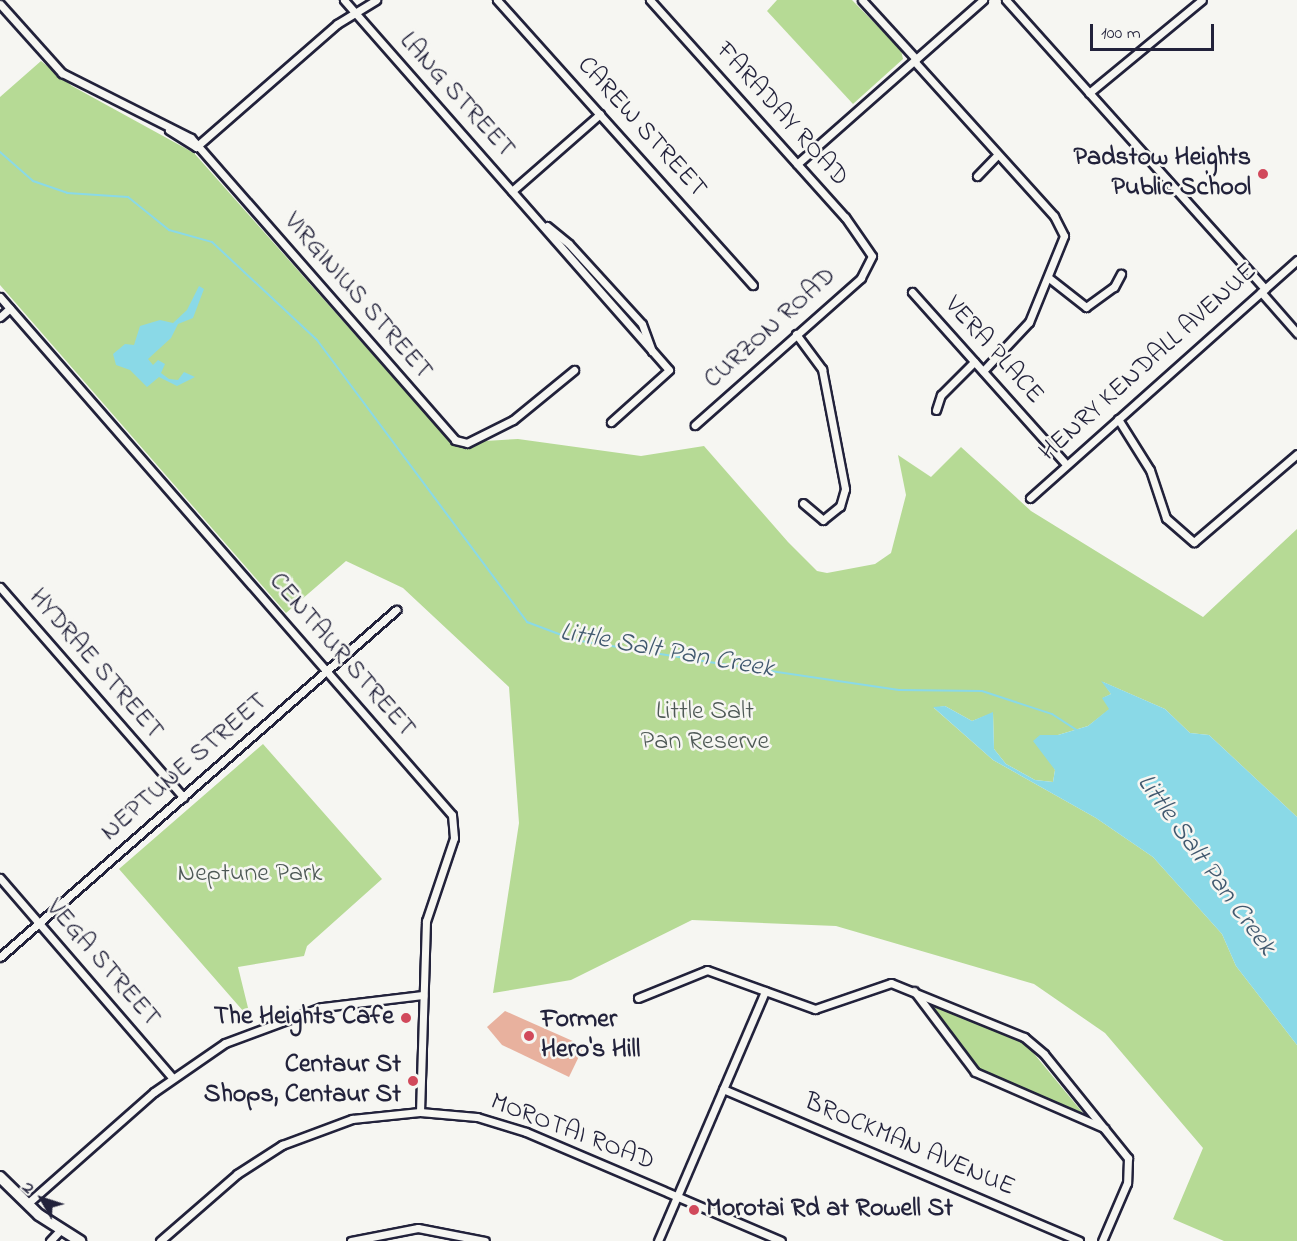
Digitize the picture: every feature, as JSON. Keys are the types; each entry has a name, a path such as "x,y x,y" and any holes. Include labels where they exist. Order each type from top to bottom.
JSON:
{"main road":[{"path":"0,1177 27,1204 80,1241"}],"street":[{"name":"LANG STREET","path":"344,0 669,370 611,423"},
{"path":"196,147 337,24 376,0"},
{"name":"CAREW STREET","path":"498,0 753,285"},
{"name":"FARADAY ROAD","path":"650,0 867,244 872,262"},
{"path":"862,0 1062,229 1064,243 1050,278 1026,326 983,371"},
{"path":"797,164 983,0"},
{"path":"1005,0 1263,291 1297,333"},
{"path":"1089,93 1202,0"},
{"name":"VIRGINIUS STREET","path":"0,4 63,73 196,147 455,440 467,442 517,417 574,370"},
{"path":"512,191 600,114"},
{"path":"977,176 998,154"},
{"name":"LANG STREET","path":"538,219 569,244 642,324 653,353"},
{"name":"HENRY KENDALL AVENUE","path":"1030,498 1297,260"},
{"name":"CURZON ROAD","path":"695,425 872,262"},
{"path":"1050,278 1086,307 1114,287 1121,274"},
{"name":"VERA PLACE","path":"912,292 1066,464"},
{"name":"CENTAUR STREET","path":"0,297 327,672 454,822 451,848 428,912 420,1112"},
{"path":"0,316 10,308"},
{"path":"796,334 822,369 845,489 840,506 823,520 803,504"},
{"path":"936,410 940,395 974,362"},
{"path":"1118,419 1150,470 1166,518 1194,542 1297,454"},
{"name":"HYDRAE STREET","path":"0,587 183,797"},
{"name":"NEPTUNE STREET","path":"0,957 396,610"},
{"name":"VEGA STREET","path":"0,878 172,1077"},
{"path":"638,998 707,970 815,1009 884,984 914,991 1033,1042 1107,1129 1130,1166 1102,1241"},
{"path":"658,1241 765,991"},
{"path":"914,991 975,1072 1107,1129"},
{"path":"27,1204 172,1077 225,1043 301,1012 356,1000 423,995"},
{"name":"BROCKMAN AVENUE","path":"723,1089 1079,1241"},
{"name":"MOROTAI ROAD","path":"160,1241 237,1174 282,1145 352,1119 420,1112 477,1117 518,1129 781,1241"},
{"path":"351,1241 418,1228 485,1241"},
{"path":"50,1241 61,1229"}],"green space":[{"path":"777,0 852,0 901,50 903,59 853,104 767,11"},
{"name":"Little Salt Pan Reserve","path":"41,61 72,86 194,153 451,443 518,439 641,456 704,446 788,542 817,571 827,573 875,564 891,553 906,495 898,455 931,477 961,447 1031,511 1203,617 1297,529 1297,817 1209,735 1190,733 1165,709 1103,682 1111,694 1103,698 1110,709 1088,726 1058,735 1040,735 1055,770 1053,782 1035,780 1006,764 994,749 993,713 972,721 945,706 934,708 993,760 1096,818 1153,857 1222,934 1236,966 1297,1045 1297,1241 1224,1241 1173,1219 1203,1148 1105,1033 1034,984 836,926 692,920 571,980 493,993 519,823 509,687 403,588 346,561 286,613 0,285 0,97"},
{"name":"Neptune Park","path":"263,744 382,879 307,946 304,956 238,967 251,1020 119,869"},
{"path":"928,1002 1026,1044 1083,1113 978,1070"}],"water":[{"path":"199,286 204,289 193,318 178,324 171,338 148,359 153,365 158,360 165,364 161,373 169,379 178,380 184,372 195,377 177,386 159,377 147,387 130,370 116,365 113,354 125,344 134,345 140,326 160,320 173,323 187,310"},
{"path":"1101,681 1165,709 1190,733 1209,735 1297,817 1297,1045 1236,966 1222,934 1153,857 1096,818 993,760 933,707 945,706 972,721 993,712 994,749 1006,764 1035,780 1053,782 1055,770 1033,741 1040,735 1058,735 1088,726 1109,709 1102,698 1111,694"}],"building":[{"name":"Former Hero's Hill","path":"505,1011 584,1046 569,1077 502,1045 487,1027"}],"waterway":[{"name":"Little Salt Pan Creek","path":"0,152 33,181 67,193 128,197 169,230 212,242 317,340 527,622 575,640 709,662 899,690 982,691 1052,714 1077,730"}],"place":[{"name":"Padstow Heights Public School","path":"1263,174"},
{"name":"The Heights Cafe","path":"406,1018"},
{"name":"Former Hero's Hill","path":"529,1036"},
{"name":"Centaur St Shops, Centaur St","path":"413,1081"},
{"name":"Morotai Rd at Rowell St","path":"694,1210"}]}
